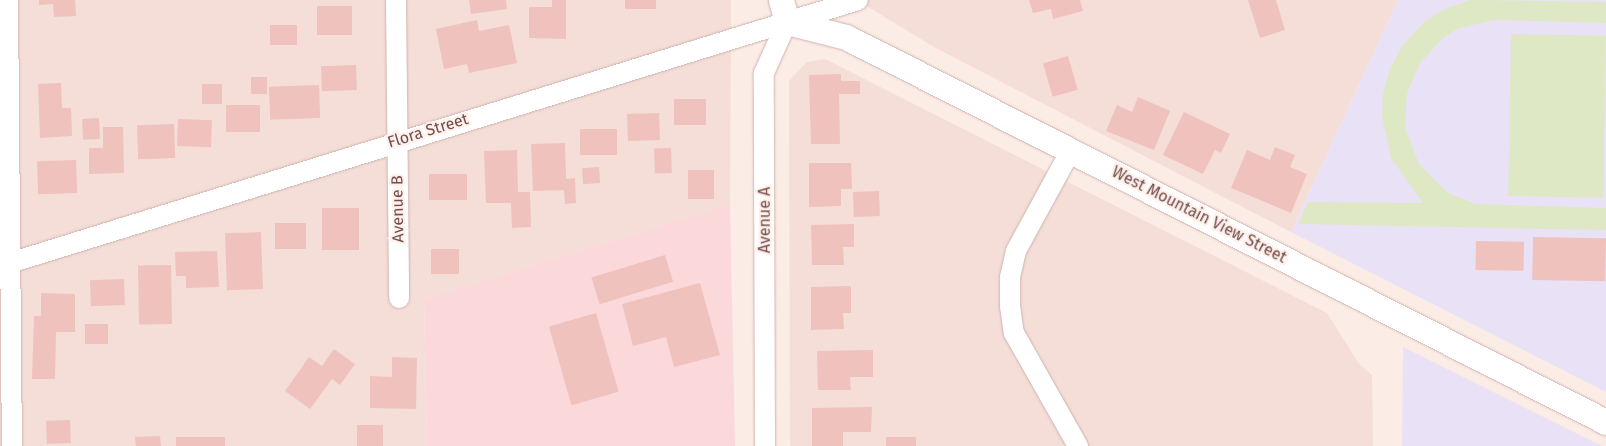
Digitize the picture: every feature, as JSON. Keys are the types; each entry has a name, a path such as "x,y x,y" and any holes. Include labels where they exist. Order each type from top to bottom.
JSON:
{"street":[{"path":"8,0 6,264 12,446"},
{"name":"Avenue B","path":"396,0 399,298"},
{"name":"Flora Street","path":"6,264 397,141 784,11 858,0"},
{"name":"West Mountain View Street","path":"784,11 846,37 1606,422"},
{"name":"Avenue A","path":"765,446 764,73 784,11"},
{"path":"1071,150 1016,251 1010,278 1010,306 1014,333 1078,446"}],"shaded area":[{"path":"0,0 731,0 730,204 424,299 427,446 0,446"},
{"path":"857,0 1398,0 1291,232 934,47"},
{"path":"1398,0 1606,0 1606,392 1291,232"},
{"path":"825,59 1327,313 1359,364 1372,375 1373,446 790,446 789,81 807,62"},
{"path":"730,204 735,446 427,446 424,299"},
{"path":"1403,347 1602,446 1402,446"}],"green space":[{"path":"1470,0 1606,2 1606,23 1494,20 1457,29 1443,38 1420,63 1407,93 1405,128 1419,164 1448,193 1476,204 1606,208 1606,230 1298,224 1308,202 1423,203 1391,158 1382,116 1383,95 1389,71 1402,46 1424,22 1443,10"},
{"path":"1511,34 1606,36 1603,198 1508,196"}],"building":[{"path":"39,0 75,0 76,16 54,17 53,4 39,5"},
{"path":"469,0 506,0 507,9 471,14"},
{"path":"552,0 566,0 566,39 529,38 529,7 552,7"},
{"path":"625,0 656,0 656,9 625,9"},
{"path":"1029,0 1080,0 1083,11 1053,19 1051,9 1033,13"},
{"path":"1248,0 1276,0 1285,30 1260,38"},
{"path":"317,6 352,6 352,35 317,35"},
{"path":"477,20 479,31 509,25 517,63 469,73 467,64 444,69 436,29"},
{"path":"270,25 297,25 297,45 270,45"},
{"path":"1068,56 1078,90 1053,97 1043,63"},
{"path":"356,65 357,90 322,91 321,66"},
{"path":"841,74 841,81 860,81 860,94 839,94 840,144 811,144 809,75"},
{"path":"251,77 267,77 267,94 251,94"},
{"path":"61,83 62,108 71,108 72,136 40,138 38,84"},
{"path":"202,84 222,84 222,104 202,104"},
{"path":"319,85 320,118 270,120 269,87"},
{"path":"1138,97 1170,111 1154,150 1106,131 1117,105 1132,112"},
{"path":"674,99 706,99 706,125 674,125"},
{"path":"226,105 260,105 260,132 226,132"},
{"path":"1184,112 1230,134 1221,153 1215,150 1203,174 1163,155"},
{"path":"659,113 660,140 628,141 627,114"},
{"path":"99,118 100,139 83,140 82,119"},
{"path":"178,119 212,120 211,147 177,146"},
{"path":"174,124 175,158 138,159 137,125"},
{"path":"103,127 123,127 124,173 89,174 89,148 103,148"},
{"path":"580,129 617,129 617,155 580,155"},
{"path":"565,143 566,179 575,178 576,203 565,204 564,190 533,191 531,144"},
{"path":"1275,147 1295,155 1290,167 1307,174 1291,213 1231,188 1247,150 1270,160"},
{"path":"671,148 672,173 655,174 654,149"},
{"path":"517,150 518,192 530,192 531,227 512,228 511,203 486,203 484,151"},
{"path":"76,160 77,193 38,194 37,161"},
{"path":"809,163 851,163 852,189 841,189 841,206 809,207"},
{"path":"599,167 600,183 583,184 582,168"},
{"path":"688,170 714,170 714,199 688,199"},
{"path":"429,174 467,174 467,200 429,200"},
{"path":"879,191 880,216 854,217 853,192"},
{"path":"322,208 359,208 359,250 322,250"},
{"path":"275,223 306,223 306,249 275,249"},
{"path":"854,224 854,247 843,247 844,265 812,265 811,225"},
{"path":"261,232 263,289 227,290 225,233"},
{"path":"1533,237 1606,238 1605,281 1532,280"},
{"path":"1476,241 1524,242 1523,271 1475,270"},
{"path":"431,249 459,249 459,274 431,274"},
{"path":"217,251 219,287 186,288 186,276 176,276 175,252"},
{"path":"665,255 673,282 600,304 591,278"},
{"path":"171,265 172,324 139,325 138,266"},
{"path":"124,279 125,305 91,306 90,280"},
{"path":"700,283 720,355 674,367 666,337 633,346 622,304"},
{"path":"851,286 851,313 843,313 844,329 811,330 811,287"},
{"path":"41,293 75,294 75,332 56,332 55,379 32,379 34,316 41,316"},
{"path":"596,313 619,392 572,405 549,327"},
{"path":"85,324 108,324 108,344 85,344"},
{"path":"334,349 355,364 340,385 332,379 310,409 285,391 309,357 322,366"},
{"path":"873,350 873,377 850,377 851,390 818,390 817,351"},
{"path":"392,357 417,358 416,409 370,408 370,376 392,377"},
{"path":"872,407 871,432 843,432 843,446 812,446 812,408"},
{"path":"70,420 71,443 47,444 46,421"},
{"path":"357,425 383,425 383,446 357,446"},
{"path":"160,436 161,446 136,446 135,437"},
{"path":"176,437 225,437 225,446 176,446"},
{"path":"886,437 916,437 916,446 886,446"}]}
